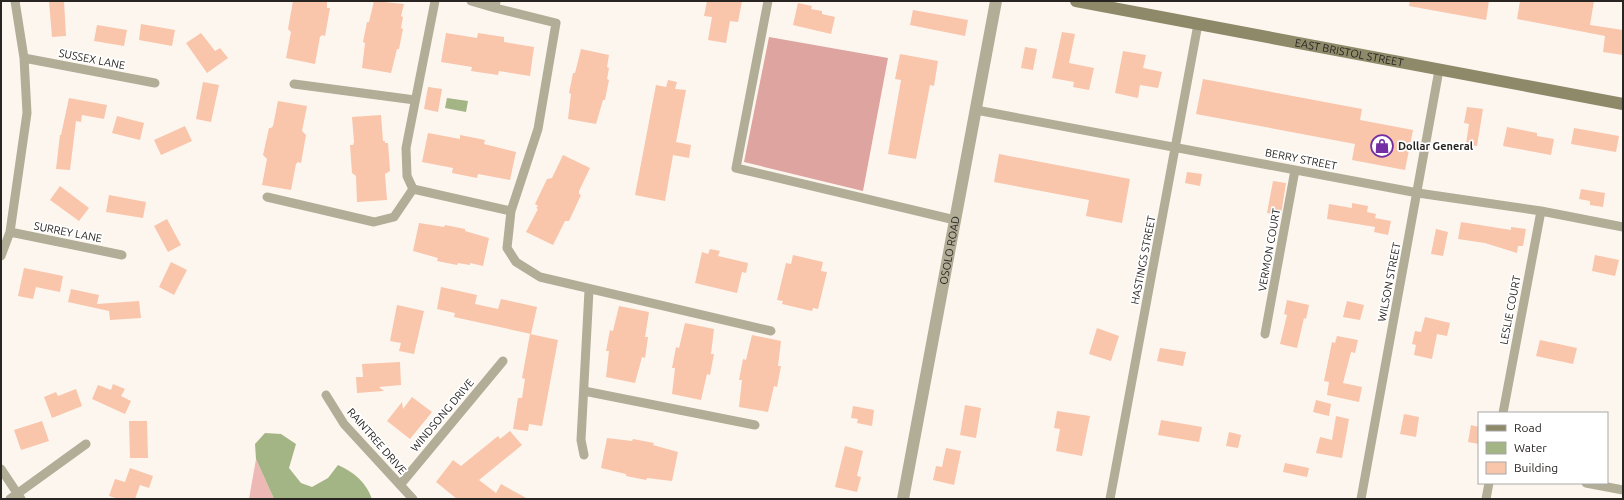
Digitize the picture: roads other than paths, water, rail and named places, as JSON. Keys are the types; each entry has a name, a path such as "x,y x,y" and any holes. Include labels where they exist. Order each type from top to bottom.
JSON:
{"main road":[{"name":"EAST BRISTOL STREET","path":"1076,1 1623,104"}],"street":[{"path":"1,256 10,232 27,113 24,58 15,1"},
{"path":"413,189 407,176 406,148 435,1"},
{"path":"471,1 496,4 556,23 538,130 511,211 507,248 516,262 540,277 589,290 771,331"},
{"path":"768,1 736,168 955,220"},
{"name":"OSOLO ROAD","path":"902,499 996,1"},
{"name":"HASTINGS STREET","path":"1110,499 1198,24"},
{"name":"SUSSEX LANE","path":"24,58 155,83"},
{"name":"WILSON STREET","path":"1360,499 1418,193 1439,70"},
{"path":"294,84 416,100"},
{"name":"BERRY STREET","path":"976,110 1418,193 1541,211 1623,227"},
{"name":"VERMON COURT","path":"1266,334 1295,170"},
{"path":"413,189 511,211"},
{"path":"267,197 374,222 394,217 413,189"},
{"name":"LESLIE COURT","path":"1503,412 1541,211"},
{"name":"SURREY LANE","path":"10,232 122,255"},
{"path":"584,456 581,440 589,290"},
{"name":"WINDSONG DRIVE","path":"400,485 503,361"},
{"path":"584,391 756,425"},
{"name":"RAINTREE DRIVE","path":"326,395 344,424 414,499"},
{"path":"1,469 16,497 86,444"},
{"path":"1486,499 1489,484"},
{"path":"1591,484 1623,490"}],"water":[{"path":"447,98 468,101 466,112 445,108"},
{"path":"265,433 281,434 296,444 289,468 301,483 312,487 328,478 338,465 350,471 363,483 372,499 274,499 256,459 255,444"}],"place":[{"name":"Dollar General","path":"1382,146"}]}
